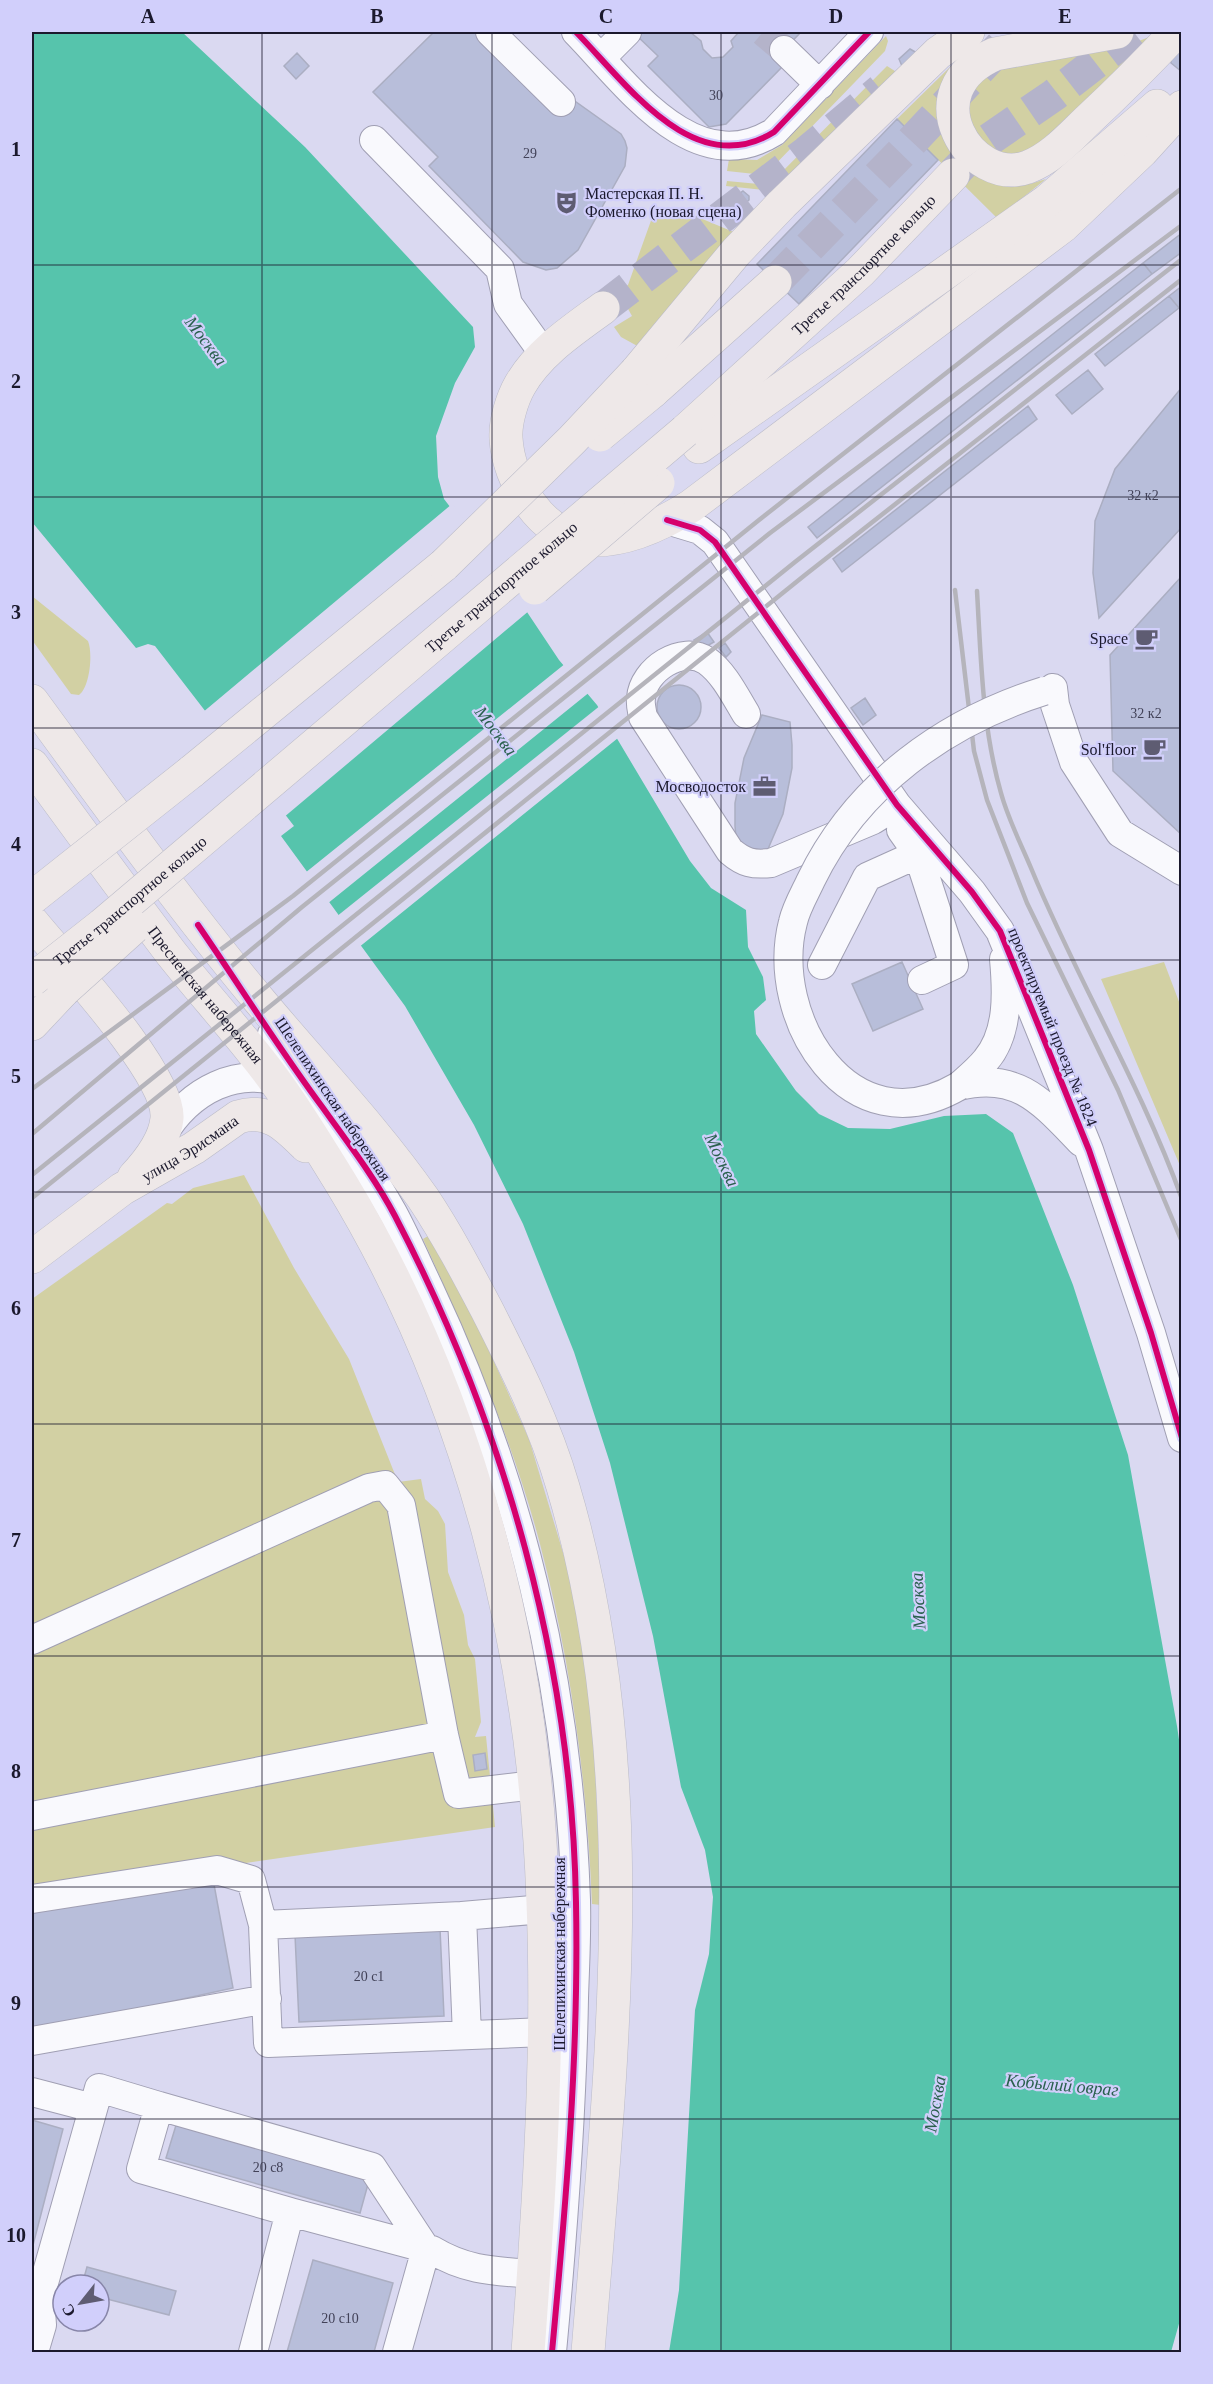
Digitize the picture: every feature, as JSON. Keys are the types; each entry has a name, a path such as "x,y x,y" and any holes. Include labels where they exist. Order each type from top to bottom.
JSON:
{"main road":[{"path":"644,382 736,252 782,204 938,53 968,32"},
{"path":"1118,32 995,54 970,68 961,80 952,109 961,140 974,154 991,165 1011,169 1025,168 1037,163 1074,133 1125,85 1176,32"},
{"path":"603,308 544,354 520,385 510,411 506,436 510,464 526,498 546,521 567,534 588,540 643,531 691,506 1063,226 1099,175 1182,85"},
{"path":"692,439 1047,201 1099,175 1182,107"},
{"name":"Третье транспортное кольцо","path":"32,1024 98,957 604,531 953,175"},
{"path":"32,898 191,772 444,565 572,440 775,282"},
{"name":"Третье транспортное кольцо","path":"32,980 692,439"},
{"path":"32,701 198,925 260,1002 367,1125 423,1198 458,1255 501,1337 537,1414 563,1485 590,1593 603,1665 611,1751 618,1896 609,2096 588,2352"},
{"name":"Пресненская набережная","path":"32,765 172,954 274,1079"},
{"path":"32,882 191,772"},
{"path":"32,922 143,1058 156,1077 165,1100 167,1119 162,1136 144,1166 122,1189"},
{"name":"Шелепихинская набережная","path":"274,1079 344,1187 389,1270 421,1339 460,1442 501,1579 517,1659 535,1785 544,1909 544,2096 528,2352"},
{"name":"улица Эрисмана","path":"32,1257 122,1189 194,1148 230,1121 247,1114 269,1116 285,1125 344,1187"}],"street":[{"path":"490,32 561,102"},
{"path":"576,32 657,115 684,134 722,146 745,146 759,142 774,132 869,32"},
{"path":"602,58 627,32"},
{"path":"784,50 820,85"},
{"path":"374,140 500,269 508,304 544,354"},
{"name":"проектируемый проезд № 1824","path":"667,520 700,530 715,543 892,808 972,892 1000,931 1089,1150 1151,1333 1182,1438"},
{"path":"746,714 719,672 706,660 692,656 680,656 654,672 644,686 640,699 643,717 730,851 740,860 755,865 771,863 873,820 892,808 918,854 954,964 922,980"},
{"path":"1000,931 1007,989 1004,1020 988,1059 958,1086 941,1096 903,1105 865,1097 846,1084 815,1048 798,1011 789,957 793,922 823,855 849,819 878,788 943,735 977,716 1053,688 1055,705 1074,762 1120,833 1182,871"},
{"path":"822,965 867,877 918,854"},
{"name":"Шелепихинская набережная","path":"198,925 360,1159 394,1214 460,1354 493,1442 524,1542 546,1635 568,1778 576,1902 573,2081 552,2352"},
{"path":"162,1136 174,1117 187,1103 209,1089 238,1078 274,1079 303,1091 323,1108"},
{"path":"958,1086 986,1082 1017,1087 1039,1100 1089,1150"},
{"path":"32,1248 62,1235"},
{"path":"32,1640 369,1488 386,1485 401,1505 444,1735 458,1794 535,1785"},
{"path":"32,1816 444,1735"},
{"path":"32,1899 217,1870 251,1880 263,1924 268,2043 545,2032"},
{"path":"263,1924 462,1916 544,1909"},
{"path":"462,1916 467,2035"},
{"path":"32,2041 267,1999"},
{"path":"34,2352 42,2325 40,2297 99,2088 372,2166 426,2249 397,2352"},
{"path":"32,2092 93,2108"},
{"path":"159,2106 141,2169 426,2249 476,2270 534,2274"},
{"path":"253,2352 290,2212"}],"shaded area":[{"path":"1157,34 1041,143 1014,157 977,143 965,103 969,89 996,67 1118,49"},
{"path":"886,36 888,41 885,51 765,175 727,171 729,159 757,160 782,145"},
{"path":"952,65 941,96 1015,184 1030,184 1046,179 997,218 897,119"},
{"path":"887,66 898,73 774,191 726,186 727,181 769,185"},
{"path":"653,215 700,218 736,233 641,348 621,337 614,327 632,316 618,291 628,285"},
{"path":"32,596 88,641 90,670 86,685 79,695 71,694 32,640"},
{"path":"1164,962 1181,1007 1181,1168 1101,979"},
{"path":"244,1175 294,1268 349,1359 398,1482 421,1479 425,1499 438,1511 445,1524 448,1572 464,1615 468,1645 475,1659 481,1722 475,1737 486,1736 495,1827 32,1894 32,1299 167,1203 172,1204 193,1188"},
{"path":"428,1236 471,1311 529,1439 570,1576 593,1716 601,1905 592,1904 590,1858 576,1722 551,1588 540,1544 503,1427 423,1239"}],"water":[{"path":"32,32 182,32 305,147 473,327 475,347 455,383 436,436 438,477 444,499 501,573 559,660 597,705 690,861 711,888 746,910 748,947 763,977 766,1000 754,1011 756,1034 796,1091 819,1114 848,1128 890,1129 944,1116 986,1114 1013,1133 1073,1285 1128,1455 1182,1760 1182,2313 1171,2352 669,2352 679,2290 695,2010 709,1954 713,1897 705,1850 681,1787 653,1636 610,1463 574,1352 523,1224 474,1125 405,1006 281,836 294,826 155,646 148,644 136,648 32,522"}],"pier":[{"path":"452,504 530,610 283,818 202,713"},
{"path":"566,663 591,691 327,904 305,873"},
{"path":"601,705 618,738 358,948 336,917"}],"building":[{"path":"434,32 478,32 621,134 625,141 627,148 625,166 578,250 557,268 546,270 523,262 429,166 438,157 373,92"},
{"path":"633,32 690,32 701,41 703,49 712,58 723,57 733,47 731,41 738,33 801,32 778,56 785,64 726,124 709,127 648,66 658,56"},
{"path":"1182,47 1182,72 1171,63 1171,57"},
{"path":"910,49 917,53 902,66 899,59"},
{"path":"297,53 309,66 296,79 284,66"},
{"path":"897,119 938,160 799,304 757,264"},
{"path":"743,191 749,196 749,200 739,209 731,209 729,201"},
{"path":"1182,233 1182,252 1152,274 1143,263"},
{"path":"1143,263 1152,274 817,538 808,527"},
{"path":"1182,286 1182,306 1179,308 1169,296"},
{"path":"1169,296 1179,308 1105,366 1095,354"},
{"path":"1088,370 1103,389 1072,414 1056,395"},
{"path":"1182,387 1182,527 1099,618 1093,573 1095,521 1115,469"},
{"path":"1028,406 1037,419 842,572 833,559"},
{"path":"1182,576 1182,835 1113,771 1110,655"},
{"path":"707,632 714,642 700,650 694,640"},
{"path":"725,643 731,652 726,657 719,648"},
{"path":"679,685 688,686 695,691 700,698 700,716 695,723 688,728 679,729 670,728 663,723 658,716 657,707 658,698 663,691 670,686"},
{"path":"865,698 876,715 863,725 851,708"},
{"name":"Мосводосток","path":"762,715 790,722 792,745 792,768 783,814 765,856 737,850 735,826 735,803 744,758"},
{"path":"902,962 923,1009 873,1031 852,984"},
{"path":"485,1753 487,1769 475,1771 473,1755"},
{"path":"213,1879 233,1988 32,2032 32,1913"},
{"path":"440,1929 444,2016 299,2022 295,1935"},
{"path":"32,2120 63,2129 32,2249"},
{"path":"177,2122 370,2177 360,2213 166,2158"},
{"path":"313,2260 393,2283 374,2352 287,2352"},
{"path":"87,2267 109,2273 85,2273"},
{"path":"111,2273 176,2291 169,2315 111,2300"}],"tunnel":[{"path":"763,32 784,50"},
{"path":"775,282 901,153 1014,32"},
{"path":"954,173 981,145 1054,95 1135,32"},
{"path":"603,308 807,152 881,90"}],"railway":[{"path":"32,1089 293,896 759,520 1182,188"},
{"path":"32,1134 302,907 770,533 1182,225"},
{"path":"32,1175 795,562 1182,259"},
{"path":"32,1198 805,575 1182,279"},
{"path":"955,590 974,751 987,800 1027,903 1118,1090 1182,1242"},
{"path":"977,591 986,718 1004,803 1049,910 1148,1115 1182,1199"}],"cycle path":[{"path":"576,32 617,76 664,120 689,136 716,145 745,144 774,132 869,32"},
{"path":"667,520 700,530 715,542 897,805 972,892 1000,931 1089,1150 1151,1333 1182,1438"},
{"path":"198,925 291,1063 370,1174 395,1216 434,1296 469,1379 500,1463 525,1549 546,1636 562,1724 572,1814 576,1903 573,2072 567,2184 552,2352"}],"place":[{"name":"Мастерская П. Н. Фоменко (новая сцена)","path":"567,202"},
{"name":"Space","path":"1146,638"},
{"name":"Sol'floor","path":"1154,749"},
{"name":"Мосводосток","path":"764,786"}],"water label":[{"name":"Москва","path":"206,341"},
{"name":"Москва","path":"496,731"},
{"name":"Москва","path":"722,1160"},
{"name":"Москва","path":"918,1601"},
{"name":"Кобылий овраг","path":"1062,2085"},
{"name":"Москва","path":"935,2104"}]}
